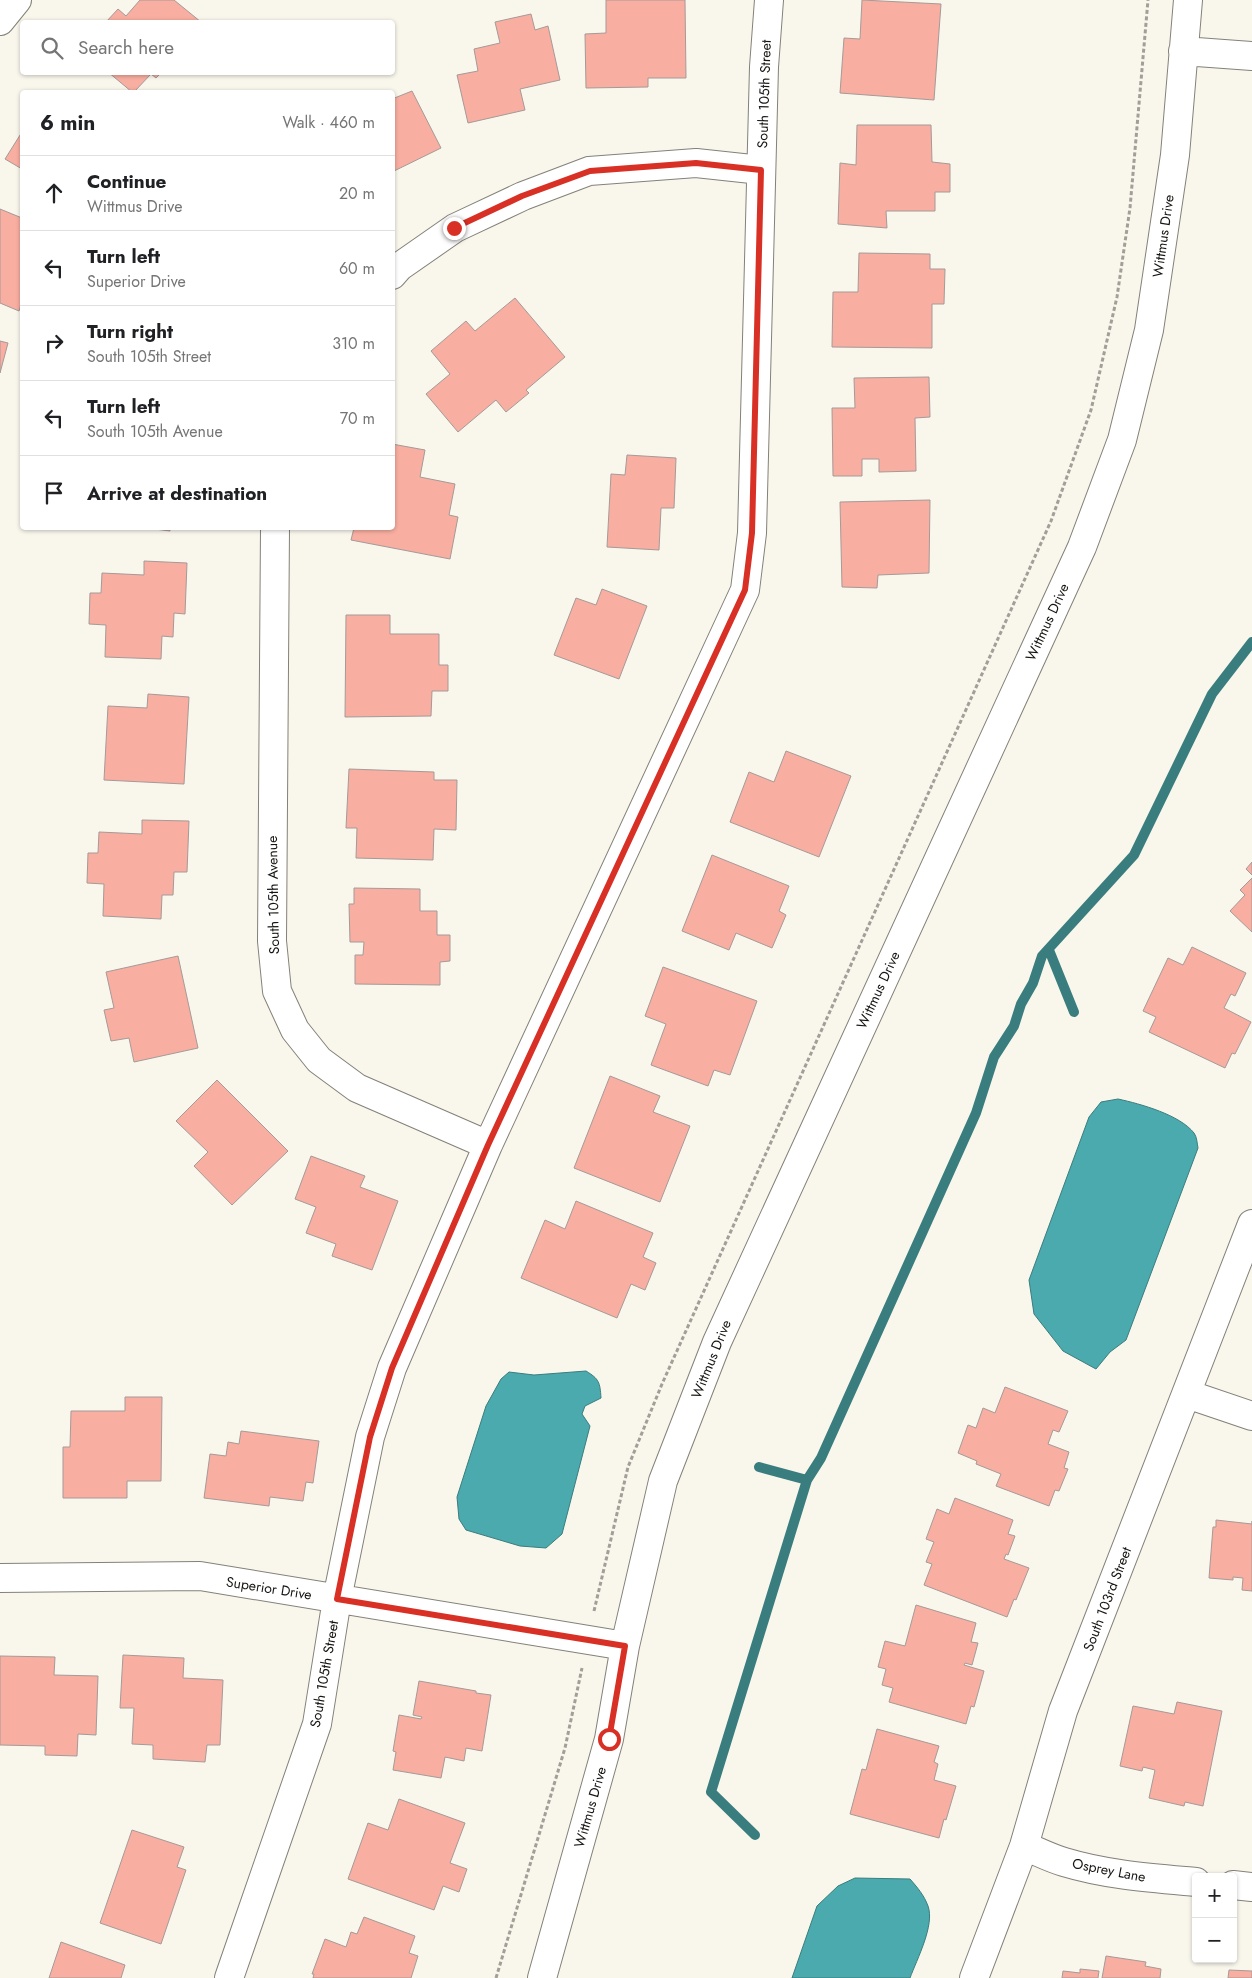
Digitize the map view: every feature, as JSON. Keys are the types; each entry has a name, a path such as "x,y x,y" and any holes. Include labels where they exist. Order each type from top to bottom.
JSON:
{"street":[{"path":"0,21 17,0"},
{"name":"South 105th Street","path":"229,1978 318,1724 337,1599 370,1437 392,1368 488,1145 745,590 752,533 764,67 769,0"},
{"name":"Wittmus Drive","path":"542,1978 609,1739 625,1646 663,1481 717,1342 1082,547 1122,440 1149,330 1175,155 1188,0"},
{"path":"1184,51 1252,56"},
{"path":"395,272 454,228 522,196 590,171 696,163 761,170"},
{"name":"South 105th Avenue","path":"275,530 272,941 277,991 295,1030 319,1060 357,1088 488,1145"},
{"name":"South 103rd Street","path":"974,1978 1024,1846 1063,1710 1252,1224"},
{"path":"1187,1394 1252,1416"},
{"name":"Superior Drive","path":"0,1578 200,1576 625,1646"},
{"name":"Osprey Lane","path":"1024,1846 1062,1861 1105,1872 1192,1882"},
{"path":"1237,1886 1252,1887"}],"path":[{"path":"496,1978 566,1748 604,1560 628,1467 655,1400 1051,521 1090,410 1117,297 1130,208 1148,0"}],"water":[{"path":"1118,1099 1148,1107 1179,1121 1194,1133 1198,1148 1126,1340 1110,1352 1096,1369 1063,1351 1034,1314 1029,1280 1089,1117 1101,1102"},
{"path":"586,1371 594,1376 598,1382 601,1398 585,1406 582,1414 590,1426 562,1534 546,1548 520,1546 466,1530 459,1519 457,1497 486,1406 501,1379 509,1372 534,1375"},
{"path":"855,1878 910,1879 924,1898 930,1914 929,1923 910,1978 792,1978 817,1906 838,1886"}],"building":[{"path":"140,0 174,0 199,20 108,20 118,9 126,16"},
{"path":"606,0 685,0 686,78 648,78 648,87 586,88 585,34 606,33"},
{"path":"862,0 941,4 934,100 840,93 844,38 860,39"},
{"path":"531,14 535,30 548,26 560,80 520,89 525,110 468,123 457,75 478,71 474,49 500,43 495,22"},
{"path":"112,75 150,75 136,90 130,90"},
{"path":"412,91 441,148 395,171 395,98"},
{"path":"857,125 931,125 932,162 950,164 950,192 935,192 935,211 886,211 887,228 838,224 840,163 856,165"},
{"path":"20,135 20,168 5,159"},
{"path":"0,209 20,217 19,311 0,303"},
{"path":"859,253 930,254 930,269 945,269 944,304 932,304 932,348 832,347 833,292 858,292"},
{"path":"515,298 565,357 526,390 529,393 506,412 496,400 458,432 426,394 450,374 431,351 466,321 475,331"},
{"path":"0,341 8,343 0,373"},
{"path":"929,377 930,417 915,418 916,471 879,472 879,459 862,459 862,476 833,476 832,408 855,408 854,378"},
{"path":"395,445 425,450 420,477 455,484 449,515 458,517 450,559 351,540 354,530 395,530"},
{"path":"627,455 676,458 674,508 661,508 659,550 607,547 611,474 625,475"},
{"path":"930,500 929,573 878,575 877,588 842,587 840,502"},
{"path":"144,561 187,563 185,614 174,613 173,637 162,636 161,659 105,657 106,625 89,624 90,593 101,593 102,573 144,575"},
{"path":"602,589 647,606 619,679 554,655 576,598 596,605"},
{"path":"346,615 390,615 390,634 439,634 439,665 448,665 448,691 432,691 431,716 345,717"},
{"path":"148,694 189,697 184,784 104,780 108,706 147,708"},
{"path":"786,751 851,776 819,857 730,822 749,772 774,782"},
{"path":"349,769 434,772 434,780 457,780 456,830 434,829 433,860 356,858 357,828 346,828"},
{"path":"142,820 189,821 187,872 174,872 173,895 162,895 161,919 103,916 104,884 87,883 88,853 98,853 99,832 142,834"},
{"path":"712,855 789,886 779,911 786,915 772,948 736,933 729,950 682,931"},
{"path":"1252,862 1252,875 1246,869"},
{"path":"1252,878 1252,932 1230,911 1245,895 1240,890"},
{"path":"354,888 420,889 420,911 437,911 437,935 450,935 450,961 440,962 440,985 355,984 355,955 363,955 364,942 350,942 349,904 354,904"},
{"path":"1192,947 1246,973 1235,996 1231,994 1224,1008 1251,1022 1235,1054 1232,1053 1225,1068 1149,1032 1156,1017 1143,1011 1168,958 1183,965"},
{"path":"178,956 198,1048 134,1062 129,1038 111,1041 104,1010 114,1008 106,972"},
{"path":"663,967 757,1001 730,1075 714,1070 708,1086 651,1065 666,1024 645,1016"},
{"path":"610,1076 660,1096 653,1112 690,1126 660,1202 574,1168"},
{"path":"217,1080 288,1151 232,1205 194,1166 208,1152 176,1121"},
{"path":"311,1156 365,1176 360,1187 398,1201 372,1270 332,1256 336,1244 306,1233 316,1207 295,1199"},
{"path":"576,1201 653,1233 643,1257 656,1263 645,1290 631,1284 617,1318 521,1278 545,1220 565,1229"},
{"path":"1005,1387 1068,1411 1059,1432 1053,1430 1048,1444 1069,1452 1064,1468 1068,1469 1059,1491 1055,1490 1049,1506 996,1486 1001,1474 976,1464 977,1461 958,1453 968,1425 976,1428 983,1408 995,1413"},
{"path":"125,1397 162,1397 161,1481 127,1481 127,1498 63,1498 63,1447 70,1447 71,1411 125,1411"},
{"path":"241,1431 319,1441 313,1483 306,1482 303,1501 270,1497 269,1506 204,1498 210,1454 226,1456 228,1442 239,1444"},
{"path":"955,1498 1013,1520 1008,1534 1015,1536 1008,1555 1006,1554 1004,1559 1029,1568 1007,1617 924,1585 932,1564 926,1562 934,1542 926,1539 937,1509 949,1514"},
{"path":"1216,1520 1252,1524 1252,1591 1242,1590 1243,1578 1233,1577 1233,1580 1209,1578 1213,1527 1216,1527"},
{"path":"916,1605 976,1623 971,1642 978,1643 972,1665 965,1663 964,1665 984,1671 974,1707 971,1706 966,1724 889,1702 893,1688 882,1685 886,1669 878,1667 885,1641 905,1646"},
{"path":"123,1655 184,1658 183,1678 223,1680 220,1745 207,1745 205,1762 153,1759 153,1745 132,1744 134,1708 120,1708"},
{"path":"0,1656 55,1657 54,1675 98,1676 96,1735 78,1734 77,1756 45,1755 45,1746 0,1745"},
{"path":"419,1681 491,1695 482,1751 466,1748 464,1761 445,1757 441,1778 393,1770 396,1752 393,1751 399,1715 421,1719 422,1717 413,1715"},
{"path":"1177,1702 1222,1711 1203,1806 1185,1802 1184,1806 1149,1798 1155,1770 1143,1767 1142,1771 1120,1766 1133,1706 1174,1714"},
{"path":"877,1729 939,1746 934,1762 938,1764 934,1780 956,1786 939,1838 850,1814 862,1769 866,1770"},
{"path":"399,1799 465,1823 450,1863 467,1869 459,1892 443,1886 434,1910 348,1879 368,1823 388,1830"},
{"path":"132,1830 184,1847 177,1867 186,1870 161,1944 100,1923"},
{"path":"364,1917 415,1936 409,1953 418,1956 411,1978 313,1978 314,1974 312,1974 325,1939 346,1947 351,1932 357,1934"},
{"path":"61,1942 125,1965 121,1978 49,1978"},
{"path":"1106,1956 1146,1962 1145,1966 1161,1969 1160,1978 1102,1978"},
{"path":"1080,1969 1099,1971 1098,1978 1062,1978 1063,1971 1080,1973"},
{"path":"1229,1970 1252,1971 1252,1978 1228,1978"}],"waterway":[{"path":"759,1467 807,1480 821,1458 976,1113 994,1057 1014,1026 1021,1004 1033,983 1042,956 1134,855 1212,694 1252,642"},
{"path":"1049,950 1074,1012"},
{"path":"755,1835 711,1792 807,1480"}],"route":[{"path":"454,228 522,196 590,171 696,163 761,170 752,533 745,590 488,1145 392,1368 370,1437 337,1599 625,1646 609,1739"}]}
